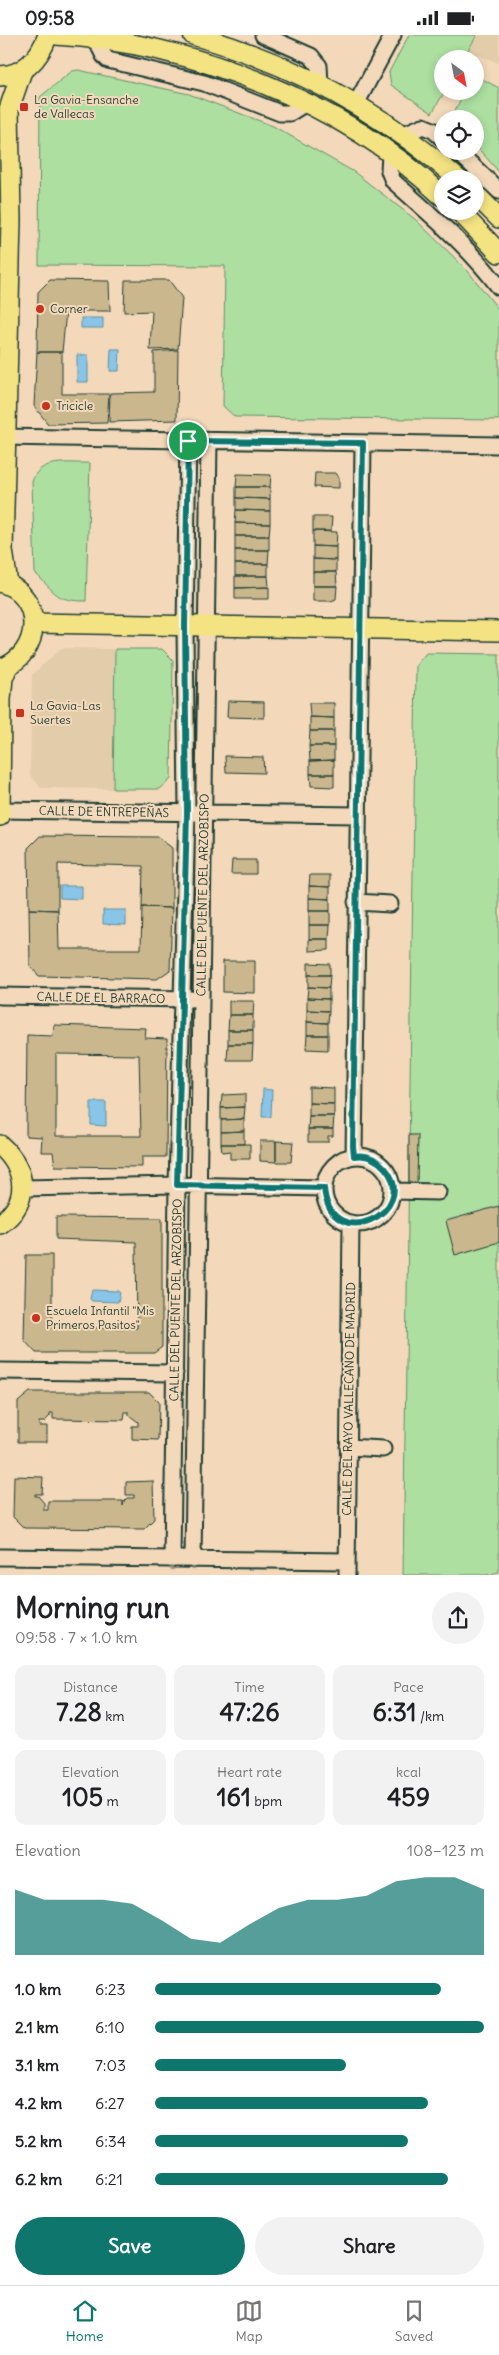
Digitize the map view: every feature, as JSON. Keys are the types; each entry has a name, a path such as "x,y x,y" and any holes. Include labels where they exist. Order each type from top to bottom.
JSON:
{"main road":[{"path":"0,75 22,71 35,60 43,49 48,35"},
{"path":"56,35 95,38 152,48 228,70 306,103 390,154 434,190"},
{"path":"193,35 237,47 320,83 404,134 447,170"},
{"path":"0,816 1,699 4,667 21,657 33,634 34,623 26,599 4,583 3,550 5,250 10,109 22,71"},
{"path":"484,203 499,218"},
{"path":"468,220 499,253"},
{"path":"34,623 499,631"},
{"path":"0,1145 12,1156 20,1171 22,1188 15,1208 0,1225"}],"street":[{"path":"263,35 311,56 318,66 320,83"},
{"path":"356,104 393,35"},
{"path":"404,134 423,126 434,131"},
{"path":"390,154 389,171 393,181 456,237 484,267 499,287"},
{"path":"466,160 499,191"},
{"path":"3,438 499,445"},
{"name":"CALLE DEL PUENTE DEL ARZOBISPO","path":"172,1559 176,1373 177,1185 187,813 185,626 188,441"},
{"name":"CALLE DEL PUENTE DEL ARZOBISPO","path":"193,1560 210,441"},
{"path":"354,1156 359,629 363,443"},
{"name":"CALLE DE ENTREPEÑAS","path":"0,810 357,815"},
{"path":"356,901 390,904"},
{"name":"CALLE DE EL BARRACO","path":"0,996 202,999"},
{"path":"354,1156 369,1157 379,1162 387,1170 393,1191 391,1201 379,1217 371,1222 351,1223 334,1215 324,1198 324,1188 331,1169 338,1161 354,1156"},
{"path":"22,1188 198,1185 324,1188"},
{"path":"393,1191 438,1192"},
{"name":"CALLE DEL RAYO VALLECANO DE MADRID","path":"347,1568 351,1223"},
{"path":"0,1371 176,1373"},
{"path":"348,1447 383,1449"},
{"path":"0,1557 172,1559 347,1568"}],"shaded area":[{"path":"477,35 499,35 499,63 484,57 484,50 469,50"},
{"path":"61,648 115,649 113,789 41,788 30,775 32,675"}],"green space":[{"path":"409,35 477,35 468,50 434,50 434,100 440,100 432,113 391,85 389,72"},
{"path":"78,70 189,94 273,126 354,172 416,220 467,270 499,310 499,420 235,417 223,406 225,266 39,265 40,97 72,71"},
{"path":"484,80 499,88 499,172 484,155 484,110 455,110 460,100 484,100"},
{"path":"56,463 90,463 86,601 76,601 57,595 35,573 32,482 36,474 48,465"},
{"path":"115,649 162,649 173,660 171,779 160,789 113,789"},
{"path":"426,653 499,654 499,1572 486,1575 403,1575 416,665"}],"water":[{"path":"81,318 103,318 103,328 81,328"},
{"path":"111,349 120,349 119,371 110,371"},
{"path":"77,355 88,355 88,382 77,382"},
{"path":"60,886 82,886 82,899 60,898"},
{"path":"103,910 126,910 126,925 103,924"},
{"path":"263,1089 272,1090 271,1117 262,1117"},
{"path":"91,1102 106,1102 106,1126 91,1125"},
{"path":"92,1290 118,1291 120,1293 118,1302 92,1301 90,1299"}],"building":[{"path":"50,280 109,281 110,311 66,311 62,352 37,352 38,292"},
{"path":"125,280 169,280 182,298 178,349 150,350 152,311 124,312"},
{"path":"178,350 177,420 109,422 110,393 154,392 154,352"},
{"path":"37,352 62,352 62,394 109,394 107,423 48,424 34,406"},
{"path":"315,473 336,473 339,478 339,488 314,487"},
{"path":"237,474 271,475 270,487 236,487"},
{"path":"236,487 270,487 270,499 236,498"},
{"path":"236,498 270,499 270,511 236,510"},
{"path":"236,510 270,511 270,524 235,523"},
{"path":"313,517 332,517 331,531 313,531"},
{"path":"235,523 270,524 269,536 235,536"},
{"path":"313,531 337,532 336,547 313,546"},
{"path":"235,536 269,536 269,550 235,550"},
{"path":"313,546 336,547 336,560 313,559"},
{"path":"235,550 269,550 268,564 235,564"},
{"path":"313,559 336,560 336,572 313,572"},
{"path":"235,564 268,564 268,576 235,576"},
{"path":"313,572 336,572 337,586 313,586"},
{"path":"235,576 268,576 269,587 235,588"},
{"path":"313,586 337,586 336,599 331,601 313,601"},
{"path":"269,587 269,599 235,599 235,588"},
{"path":"228,701 264,702 264,718 227,717"},
{"path":"309,703 334,703 334,718 310,717"},
{"path":"310,717 334,718 334,731 310,731"},
{"path":"310,731 334,731 334,746 309,746"},
{"path":"309,746 334,746 334,760 310,761"},
{"path":"225,756 263,757 264,773 226,772"},
{"path":"334,760 334,774 310,774 310,761"},
{"path":"310,774 334,774 334,787 311,786"},
{"path":"40,836 158,837 172,848 172,908 142,907 143,866 58,864 58,910 29,909 28,848"},
{"path":"232,860 256,860 256,874 231,874"},
{"path":"310,875 330,875 330,887 309,886"},
{"path":"309,886 330,887 330,899 309,898"},
{"path":"309,898 330,899 330,911 309,911"},
{"path":"142,907 172,908 170,970 157,979 39,976 30,966 29,909 58,910 59,949 141,949"},
{"path":"309,911 330,911 330,925 309,925"},
{"path":"309,925 330,925 329,939 309,939"},
{"path":"309,939 329,939 329,950 309,951"},
{"path":"223,961 255,961 255,993 223,992"},
{"path":"308,963 330,964 330,975 308,975"},
{"path":"308,975 330,975 329,988 308,987"},
{"path":"308,987 329,988 329,999 307,998"},
{"path":"307,998 329,999 329,1011 307,1010"},
{"path":"229,1001 254,1001 253,1015 229,1015"},
{"path":"307,1010 329,1011 328,1023 307,1022"},
{"path":"229,1015 253,1015 253,1030 228,1030"},
{"path":"307,1022 328,1023 328,1035 307,1035"},
{"path":"54,1025 146,1028 145,1038 167,1039 166,1157 142,1157 142,1167 55,1166 53,1152 41,1152 42,1137 26,1136 27,1035 53,1036","holes":["56,1054 139,1055 141,1136 56,1136"]},
{"path":"228,1030 253,1030 253,1044 228,1044"},
{"path":"307,1035 328,1035 328,1050 306,1049"},
{"path":"228,1044 253,1044 252,1060 227,1060"},
{"path":"309,1087 334,1088 334,1104 309,1103"},
{"path":"245,1094 245,1107 221,1108 222,1095"},
{"path":"309,1103 334,1104 334,1116 309,1116"},
{"path":"245,1107 244,1119 221,1120 221,1108"},
{"path":"309,1116 334,1116 333,1129 308,1129"},
{"path":"244,1119 244,1131 221,1132 221,1120"},
{"path":"308,1129 333,1129 333,1136 328,1136 328,1142 308,1142"},
{"path":"244,1131 244,1144 221,1144 221,1132"},
{"path":"409,1135 418,1135 417,1184 409,1184"},
{"path":"260,1141 276,1141 276,1162 260,1161"},
{"path":"276,1141 293,1142 291,1162 276,1162"},
{"path":"221,1144 250,1144 250,1159 230,1159 230,1151 222,1152"},
{"path":"499,1206 499,1242 455,1255 446,1221"},
{"path":"56,1217 162,1218 162,1347 154,1353 36,1353 24,1340 26,1255 52,1255 52,1328 137,1328 136,1242 56,1239"},
{"path":"30,1392 149,1392 159,1402 158,1440 132,1439 132,1426 138,1426 138,1422 129,1415 129,1412 125,1412 124,1420 53,1419 53,1413 50,1413 50,1416 44,1422 39,1422 39,1426 47,1426 47,1442 18,1442 18,1402"},
{"path":"14,1476 43,1477 42,1494 35,1494 35,1496 38,1496 44,1503 44,1510 48,1510 48,1501 123,1501 123,1506 127,1498 134,1498 134,1495 126,1495 126,1482 153,1481 154,1519 144,1529 24,1528 13,1517"}],"place":[{"name":"La Gavia-Ensanche de Vallecas","path":"24,107"},
{"name":"Corner","path":"40,309"},
{"name":"Tricicle","path":"46,406"},
{"name":"La Gavia-Las Suertes","path":"20,713"},
{"name":"Escuela Infantil \"Mis Primeros Pasitos\"","path":"36,1318"}],"route":[{"path":"188,441 363,443 353,1146 354,1156 369,1157 379,1162 387,1170 393,1191 391,1201 386,1210 371,1222 351,1223 334,1215 324,1198 324,1188 177,1185 187,813 185,626 188,441"}]}
